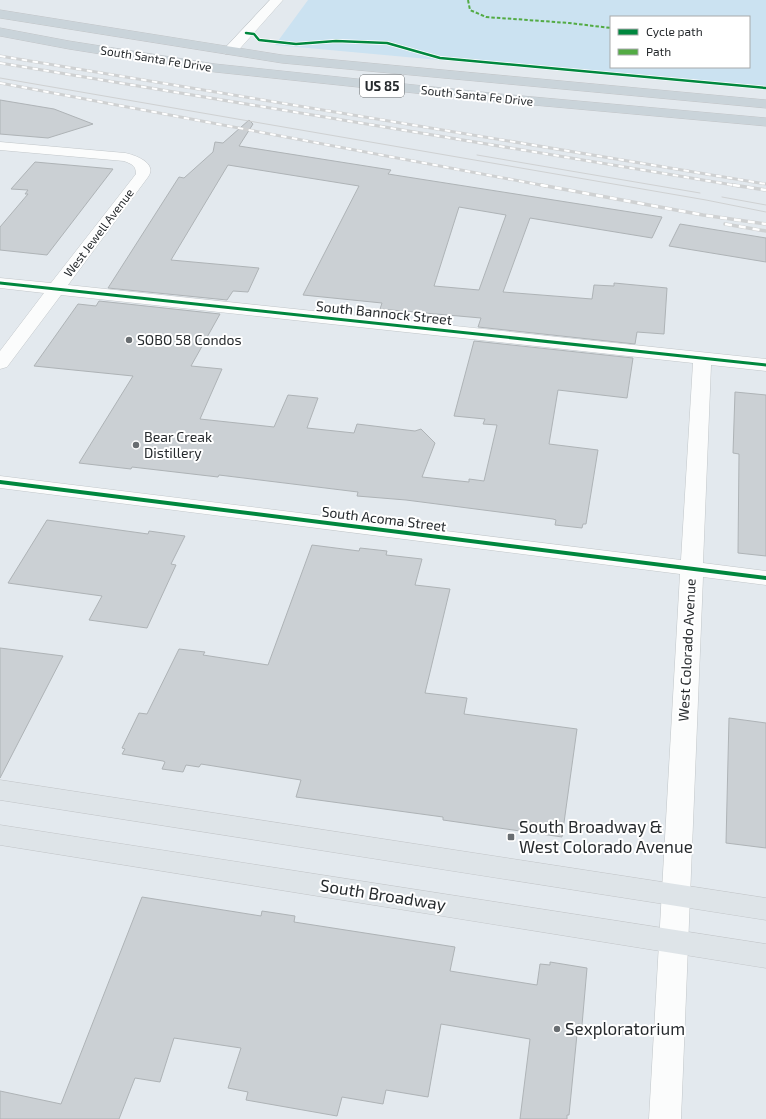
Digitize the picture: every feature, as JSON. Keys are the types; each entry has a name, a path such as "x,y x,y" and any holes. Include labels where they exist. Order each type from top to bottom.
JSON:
{"highway":[{"name":"South Santa Fe Drive","path":"0,13 30,20 282,59 766,104"},
{"name":"South Santa Fe Drive","path":"0,32 69,45 215,68 492,97 766,122"}],"main road":[{"name":"South Broadway","path":"0,790 674,918 766,956"},
{"name":"South Broadway","path":"0,835 674,918 766,909"}],"street":[{"path":"230,51 276,0"},
{"name":"West Jewell Avenue","path":"0,146 114,156 134,160 141,164 144,169 143,174 0,363"},
{"name":"South Bannock Street","path":"0,284 766,365"},
{"name":"West Colorado Avenue","path":"665,1119 702,358"},
{"name":"South Acoma Street","path":"0,482 766,578"}],"shaded area":[{"path":"308,0 766,0 766,90 275,45"}],"building":[{"path":"0,100 54,109 93,124 48,138 0,134"},
{"path":"249,120 253,124 239,146 391,170 388,174 662,217 652,238 530,218 503,292 592,299 594,285 614,286 614,283 667,288 664,334 637,332 635,344 478,327 481,318 380,309 382,303 303,295 359,186 228,165 171,260 259,268 248,292 233,291 227,300 108,288 179,177 184,178 213,152 215,142 223,143","holes":["459,207 506,215 479,290 434,286"]},
{"path":"35,162 113,169 47,255 0,250 0,227 28,194 25,194 28,190 11,189"},
{"path":"680,224 766,238 766,262 669,246"},
{"path":"99,301 220,314 191,366 222,369 200,419 274,427 288,395 318,398 307,428 354,433 357,424 415,431 421,429 435,443 422,477 469,482 469,479 484,481 497,425 483,424 485,419 454,416 474,341 633,358 627,398 558,390 549,444 598,450 586,524 583,524 582,528 555,525 556,520 553,519 406,500 357,496 358,492 219,475 218,477 132,467 131,469 79,463 133,376 34,366 78,304 96,306"},
{"path":"735,392 766,395 766,556 738,553 739,454 733,453"},
{"path":"47,520 148,534 149,531 185,536 171,564 176,565 147,628 89,620 102,596 8,583"},
{"path":"312,545 359,551 360,548 387,551 386,555 422,559 415,585 450,589 425,693 467,698 464,714 577,729 562,837 443,820 443,817 296,797 301,780 201,764 199,767 186,765 183,772 162,769 165,762 163,761 122,754 125,749 122,748 139,713 147,714 179,649 205,652 203,655 268,665"},
{"path":"0,648 63,656 0,778"},
{"path":"729,718 766,723 766,848 726,843"},
{"path":"142,897 261,916 262,911 295,916 294,922 455,947 450,971 537,985 540,964 550,965 550,962 587,968 582,1025 578,1024 569,1115 567,1115 567,1119 520,1119 530,1039 441,1024 428,1097 386,1090 383,1104 342,1097 337,1116 246,1100 248,1092 228,1088 241,1048 174,1038 160,1082 135,1078 119,1119 0,1119 0,1091 61,1104"}],"tram line":[{"path":"0,78 706,200 766,212"},
{"path":"477,155 700,193"},
{"path":"722,197 766,205"}],"railway":[{"path":"0,56 766,184"},
{"path":"0,63 739,186"},
{"path":"0,83 546,186"},
{"path":"541,185 703,215 766,224"},
{"path":"733,185 766,190"},
{"path":"725,224 766,231"}],"marked path":[{"path":"468,0 470,10 486,17 569,23 610,28"}],"cycle path":[{"path":"246,33 254,34 259,40 296,44 336,41 387,43 440,58 766,88"},
{"path":"0,283 766,365"},
{"path":"0,482 766,578"}],"place":[{"name":"SOBO 58 Condos","path":"129,340"},
{"name":"Bear Creak Distillery","path":"136,445"},
{"name":"South Broadway & West Colorado Avenue","path":"511,837"},
{"name":"Sexploratorium","path":"557,1029"}]}
